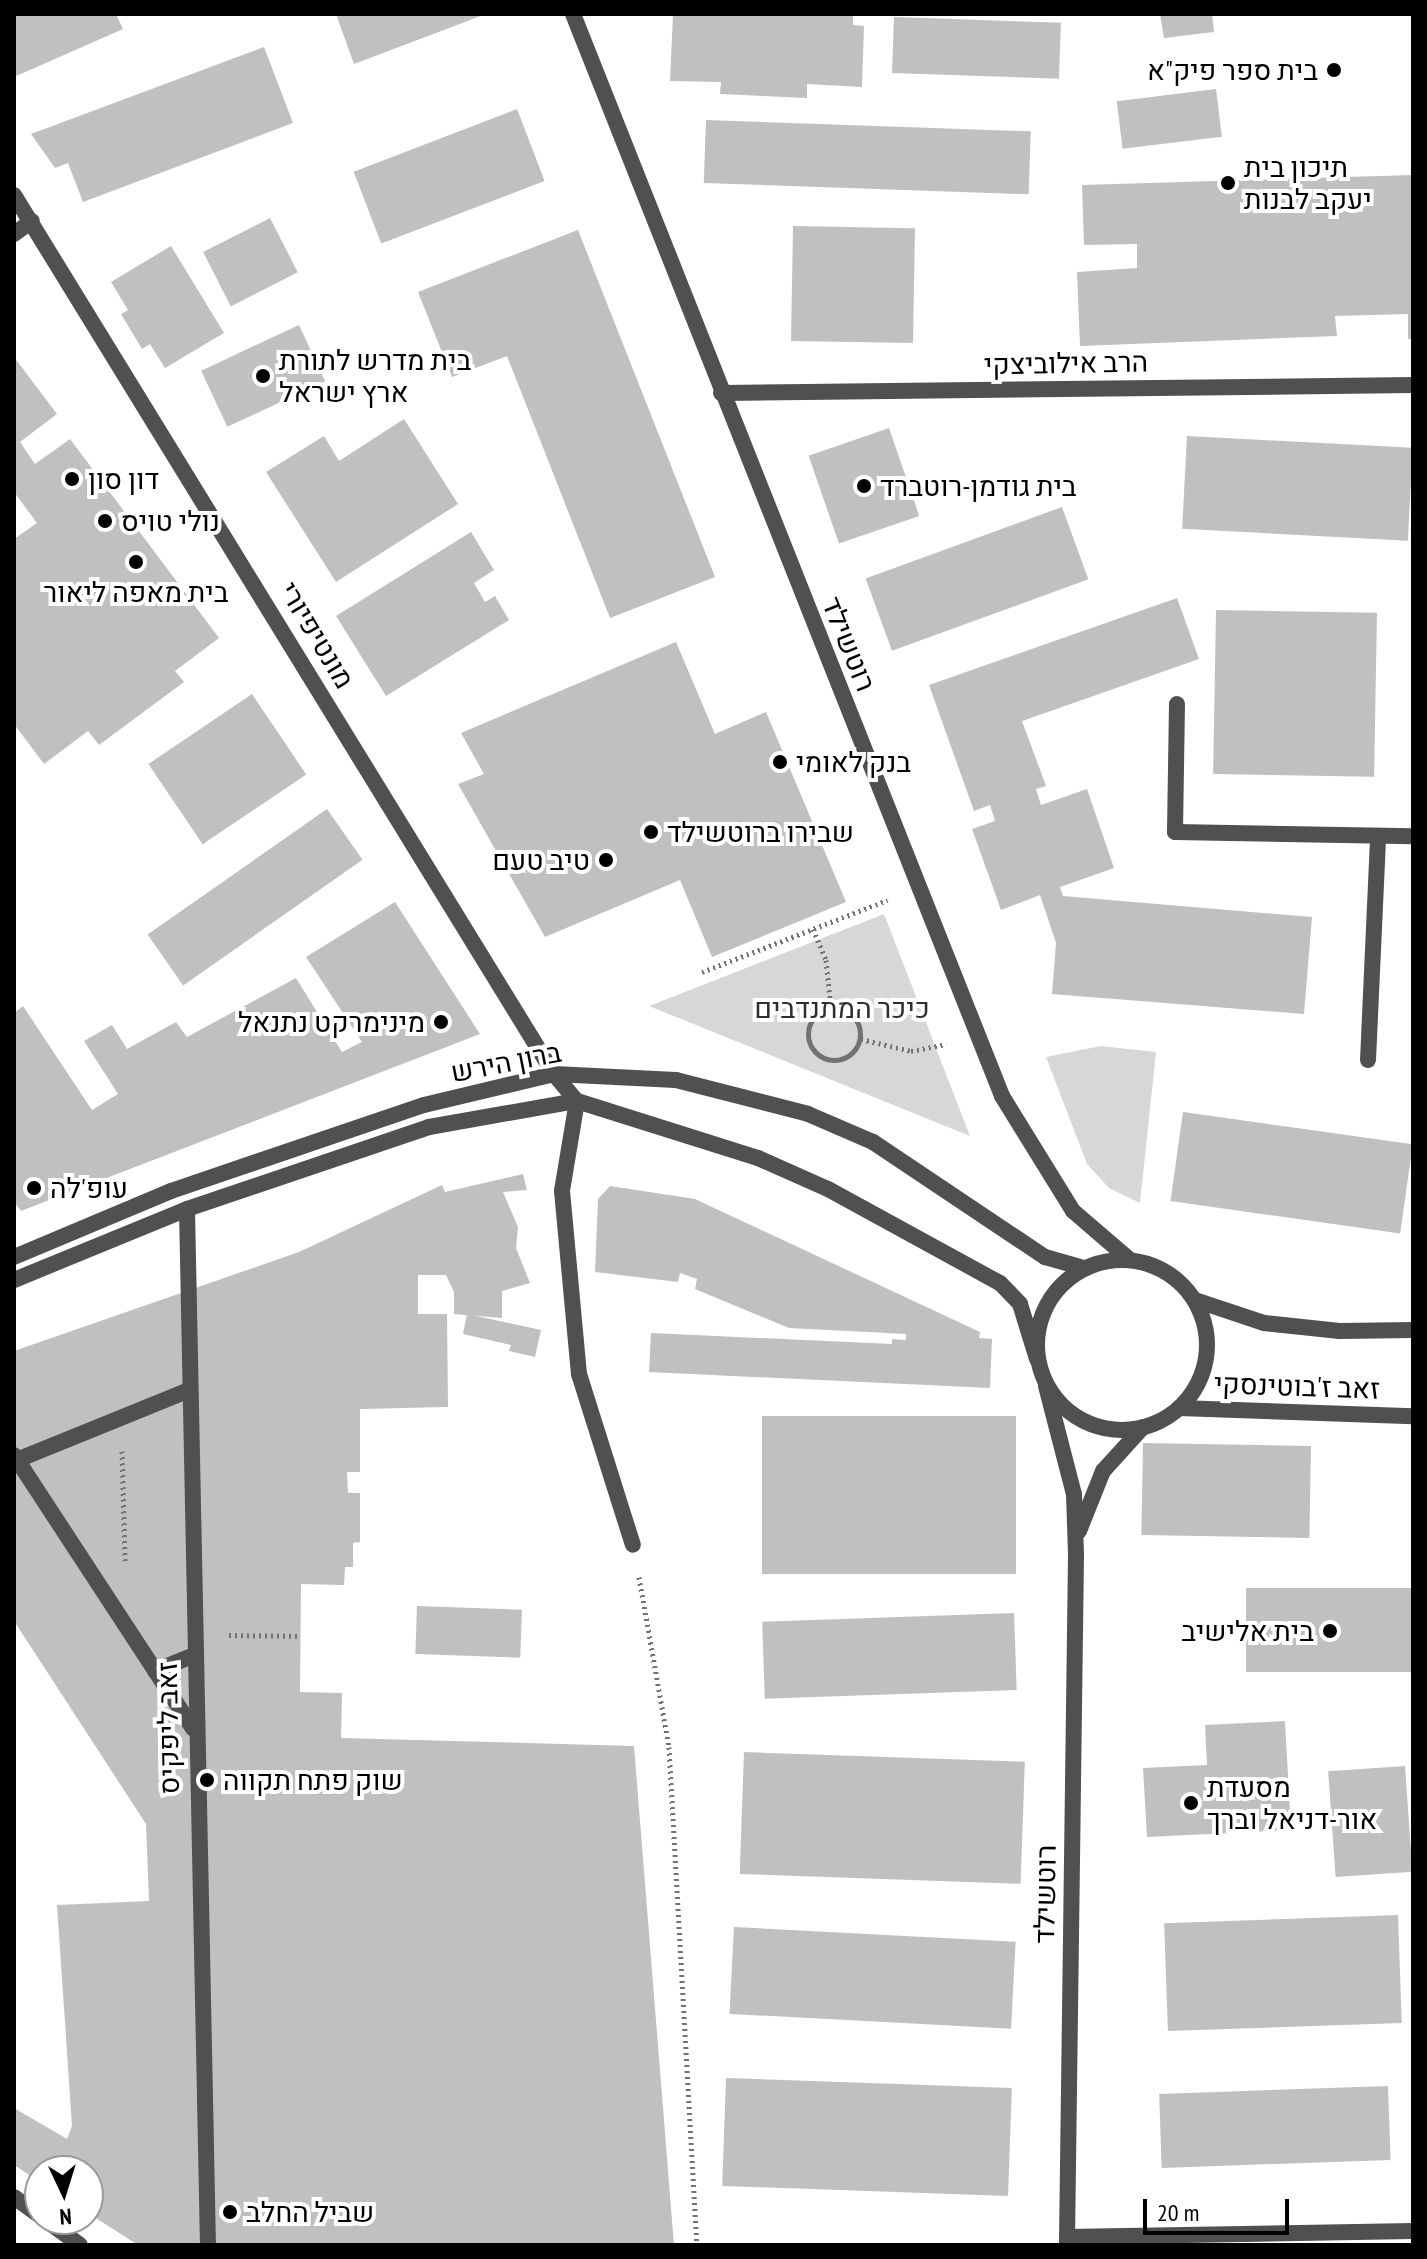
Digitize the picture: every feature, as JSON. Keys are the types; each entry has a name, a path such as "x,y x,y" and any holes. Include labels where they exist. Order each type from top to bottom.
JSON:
{"street":[{"name":"רוטשילד","path":"573,14 918,888 1019,1130 1053,1185 1089,1226 1130,1260"},
{"name":"מונטיפיורי","path":"14,195 554,1074 577,1101"},
{"path":"14,234 32,221"},
{"name":"הרב אילוביצקי","path":"721,393 1413,385"},
{"path":"1177,704 1175,832 1413,836"},
{"path":"1368,1060 1378,836"},
{"name":"ברון הירש","path":"14,1257 171,1191 380,1120 554,1074 676,1080 808,1114 873,1142 1045,1257 1084,1268"},
{"path":"577,1101 562,1191 579,1374 633,1545"},
{"name":"ברון הירש","path":"14,1280 187,1209 429,1127 577,1101 758,1158 828,1189 1000,1283 1020,1304 1037,1359"},
{"name":"זאב ליפקיס","path":"187,1209 192,1656 208,2245"},
{"path":"1130,1260 1156,1266 1195,1300 1208,1345 1196,1390 1179,1408 1144,1426 1111,1429 1088,1424 1064,1408 1046,1386 1037,1359 1042,1312 1065,1280 1084,1268 1130,1260"},
{"name":"זאב ז'בוטינסקי","path":"1195,1300 1264,1323 1340,1331 1413,1330"},
{"name":"רוטשילד","path":"1046,1386 1074,1494 1067,2241"},
{"path":"189,1390 16,1458 194,1730"},
{"name":"זאב ז'בוטינסקי","path":"1179,1408 1413,1416"},
{"name":"רוטשילד","path":"1075,1544 1103,1471 1144,1426"},
{"path":"155,1671 192,1656"},
{"path":"1067,2241 1413,2231"}],"path":[{"path":"702,972 918,888"},
{"path":"813,929 826,960 831,1008"},
{"path":"831,1008 853,1015 861,1039"},
{"path":"831,1008 810,1023 812,1049 826,1059 844,1059 861,1039"},
{"path":"861,1039 911,1051 936,1048 976,1031"},
{"path":"121,1418 125,1568"},
{"path":"633,1545 669,1747 697,2245"},
{"path":"192,1634 300,1636"}],"green space":[{"name":"כיכר המתנדבים","path":"884,914 970,1136 649,1006"},
{"path":"1101,1046 1156,1052 1140,1203 1109,1188 1087,1164 1046,1057"}],"building":[{"path":"14,14 116,14 123,29 14,77"},
{"path":"336,14 486,14 354,64"},
{"path":"673,14 853,14 853,25 864,26 862,87 807,84 807,98 720,94 721,82 670,81"},
{"path":"1160,14 1212,14 1214,32 1164,38"},
{"path":"894,17 1061,23 1059,79 892,73"},
{"path":"264,47 293,123 83,202 68,163 55,168 31,134"},
{"path":"1216,89 1222,137 1123,149 1117,101"},
{"path":"517,109 545,181 381,244 354,172"},
{"path":"706,120 1031,131 1029,194 704,183"},
{"path":"1413,175 1413,339 1408,339 1408,314 1335,316 1337,336 1080,346 1077,272 1137,268 1137,244 1084,245 1082,185"},
{"path":"270,218 298,272 231,306 203,252"},
{"path":"793,226 915,228 913,343 791,341"},
{"path":"578,230 715,577 610,618 507,356 452,377 418,292"},
{"path":"171,246 224,333 165,368 150,344 142,349 121,314 128,310 111,282"},
{"name":"בית מדרש לתורת ארץ ישראל","path":"299,325 325,381 227,427 201,371"},
{"path":"14,357 57,414 20,442 35,464 70,439 219,638 175,671 184,682 99,745 88,731 44,764 14,724 14,539 37,523 14,492"},
{"path":"404,419 458,504 336,582 266,472 324,436 339,461"},
{"name":"בית גודמן-רוטברד","path":"889,428 919,516 839,544 809,456"},
{"path":"1187,436 1413,448 1408,541 1182,529"},
{"path":"1062,507 1088,579 892,651 866,578"},
{"path":"471,532 494,570 474,583 485,602 495,596 509,620 386,696 336,616"},
{"path":"1177,598 1199,659 1022,721 1046,786 1036,789 1041,805 1087,789 1114,868 1060,887 1063,896 1312,917 1304,1014 1052,994 1056,943 1040,895 1001,910 972,829 995,821 990,805 974,811 929,685"},
{"path":"1216,610 1377,613 1374,777 1213,774"},
{"name":"שבירו ברוטשילד","path":"676,642 715,734 766,712 846,902 712,957 680,880 545,937 458,784 484,774 461,733"},
{"path":"252,694 306,774 203,844 148,764"},
{"path":"327,809 363,860 183,985 148,935"},
{"path":"395,902 480,1034 21,1211 14,1202 14,1013 23,1006 92,1110 118,1094 84,1041 112,1025 127,1049 176,1022 187,1037 296,978 342,1052 362,1042 306,957"},
{"path":"1183,1112 1413,1144 1400,1233 1170,1201"},
{"path":"523,1174 527,1190 503,1192 518,1227 516,1248 530,1283 502,1291 502,1318 454,1314 454,1292 446,1275 418,1275 418,1314 447,1314 448,1407 360,1409 360,1472 347,1472 348,1493 360,1493 360,1542 353,1543 353,1567 345,1567 344,1585 301,1584 300,1692 342,1693 341,1738 634,1746 674,2245 138,2245 104,2223 104,2155 24,2155 24,2172 14,2165 14,2108 67,2139 72,2126 57,1905 149,1901 146,1824 14,1621 14,1351 299,1252 442,1185 445,1192"},
{"path":"610,1186 695,1199 980,1332 979,1338 992,1339 990,1388 649,1372 651,1333 892,1344 892,1339 906,1340 906,1334 789,1328 695,1289 697,1279 680,1273 678,1282 595,1272 598,1199"},
{"path":"467,1314 541,1330 535,1357 509,1351 511,1345 463,1334"},
{"path":"762,1416 1016,1416 1016,1574 762,1574"},
{"path":"1143,1443 1311,1446 1309,1538 1141,1535"},
{"name":"בית אלישיב","path":"1246,1588 1413,1588 1413,1672 1246,1672"},
{"path":"417,1606 522,1610 520,1658 415,1654"},
{"path":"1014,1613 1017,1690 765,1699 762,1622"},
{"path":"1285,1721 1291,1830 1147,1837 1143,1768 1207,1765 1205,1725"},
{"path":"744,1752 1025,1762 1021,1884 740,1874"},
{"path":"1405,1766 1412,1872 1336,1877 1328,1771"},
{"path":"1398,1915 1402,2023 1168,2031 1164,1923"},
{"path":"734,1927 1016,1942 1011,2029 729,2014"},
{"path":"726,2078 1012,2088 1008,2196 722,2186"},
{"path":"1388,2086 1391,2160 1162,2168 1159,2094"}],"place":[{"name":"בית ספר פיק\"א","path":"1334,70"},
{"name":"תיכון בית יעקב לבנות","path":"1228,183"},
{"name":"בית מדרש לתורת ארץ ישראל","path":"263,376"},
{"name":"דון סון","path":"72,479"},
{"name":"בית גודמן-רוטברד","path":"864,486"},
{"name":"נולי טויס","path":"105,521"},
{"name":"בית מאפה ליאור","path":"136,562"},
{"name":"בנק לאומי","path":"780,762"},
{"name":"שבירו ברוטשילד","path":"651,832"},
{"name":"טיב טעם","path":"606,860"},
{"name":"מינימרקט נתנאל","path":"441,1022"},
{"name":"עופ'לה","path":"34,1188"},
{"name":"בית אלישיב","path":"1330,1631"},
{"name":"שוק פתח תקווה","path":"207,1780"},
{"name":"מסעדת אור-דניאל וברך","path":"1191,1803"},
{"name":"שביל החלב","path":"230,2212"}]}
